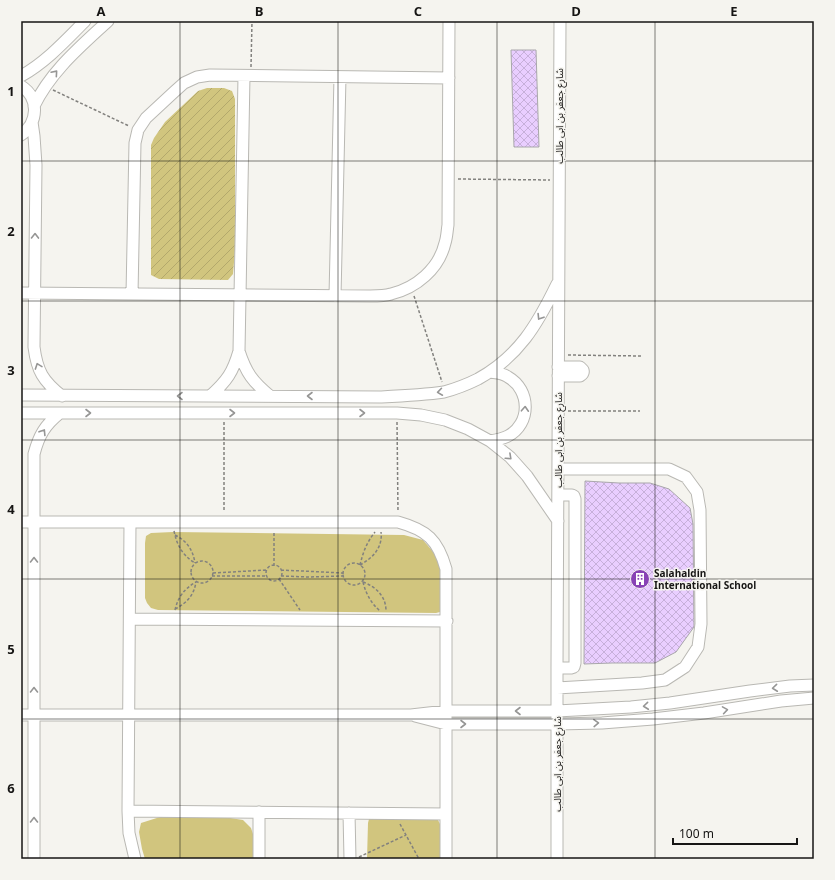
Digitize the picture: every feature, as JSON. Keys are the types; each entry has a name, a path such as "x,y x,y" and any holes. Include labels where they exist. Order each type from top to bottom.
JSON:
{"street":[{"path":"21,76 52,54 85,21"},
{"path":"34,106 45,86 61,67 108,21"},
{"path":"21,293 370,296 391,295 411,287 426,276 438,261 445,244 448,225 449,21"},
{"name":"شارع جعفر بن ابى طالب","path":"557,859 560,21"},
{"path":"132,294 134,143 138,130 146,118 184,83 197,77 210,75 449,78"},
{"path":"210,396 222,386 230,375 236,363 239,351 248,76"},
{"path":"335,296 340,77"},
{"path":"21,86 29,93 34,106 32,122 28,129 21,135"},
{"path":"32,122 36,165 34,347 36,362 42,375 50,386 62,396"},
{"path":"21,396 380,397 445,391 468,384 490,372 512,354 530,333 544,312 558,282"},
{"path":"239,351 249,376 270,396"},
{"path":"490,372 508,376 515,382 525,397 526,406 525,416 515,431 499,440 490,441"},
{"path":"380,397 380,413"},
{"path":"21,413 397,413 421,415 445,420 468,429 490,441 510,457 527,476 558,521"},
{"path":"34,859 34,454 42,431 50,421 60,413"},
{"path":"557,688 642,683 665,680 685,667 698,647 701,624 700,510 697,492 686,477 669,469 558,469"},
{"path":"557,668 571,668 574,667 575,663 575,499 574,496 558,495"},
{"path":"21,522 274,522 382,524 398,522 412,526 425,533 435,543 442,555 446,569 446,859"},
{"path":"130,522 128,810 129,833 135,859"},
{"path":"557,555 575,556"},
{"path":"130,618 174,614 307,620 446,621"},
{"path":"557,615 575,616"},
{"path":"21,715 411,715 446,711 557,711 631,707 790,686 814,685"},
{"path":"411,715 446,724 602,723 704,713 781,701 814,698"},
{"path":"128,810 446,814"},
{"path":"259,812 259,859"},
{"path":"349,813 350,859"}],"path":[{"path":"248,76 252,21"},
{"path":"45,86 138,130"},
{"path":"448,179 559,180"},
{"path":"411,287 445,391"},
{"path":"558,355 640,356"},
{"path":"558,411 640,411"},
{"path":"224,413 224,522"},
{"path":"397,413 398,522"},
{"path":"172,522 178,546 185,556 195,563"},
{"path":"274,522 274,566"},
{"path":"360,565 367,544 382,524"},
{"path":"360,565 367,561 378,550 382,524"},
{"path":"175,534 189,546 195,563"},
{"path":"202,561 209,563 213,569 213,573 208,582 201,583 196,582 192,578 190,572 195,563 202,561"},
{"path":"354,563 360,565 366,572 366,577 363,582 357,586 345,582 343,574 345,567 354,563"},
{"path":"213,573 267,570 271,566 277,566 281,570 343,574"},
{"path":"267,570 267,576"},
{"path":"212,576 267,576 274,581 279,579 281,576 281,570"},
{"path":"281,576 310,577 343,574"},
{"path":"279,579 307,620"},
{"path":"174,614 182,593 196,582"},
{"path":"174,614 190,598 196,582"},
{"path":"363,582 367,595 380,611"},
{"path":"363,582 376,588 384,600 386,615 395,620"},
{"path":"394,813 418,859"},
{"path":"354,859 406,835"}],"shaded area":[{"path":"207,88 224,88 232,91 235,99 235,250 233,274 228,280 159,279 151,275 151,145 165,122 198,91"},
{"path":"151,533 404,535 423,540 441,561 444,606 440,612 436,613 158,610 151,608 145,598 146,536"},
{"path":"160,817 224,817 243,820 251,828 254,837 253,859 145,859 139,832 141,823"},
{"path":"428,818 438,820 441,826 442,859 367,859 369,819"}],"building":[{"path":"511,50 536,50 539,147 514,147"},
{"name":"Salahaldin International School","path":"585,481 650,483 669,489 690,508 693,524 694,627 676,652 655,663 584,664"}],"place":[{"name":"Salahaldin International School","path":"640,579"}]}
